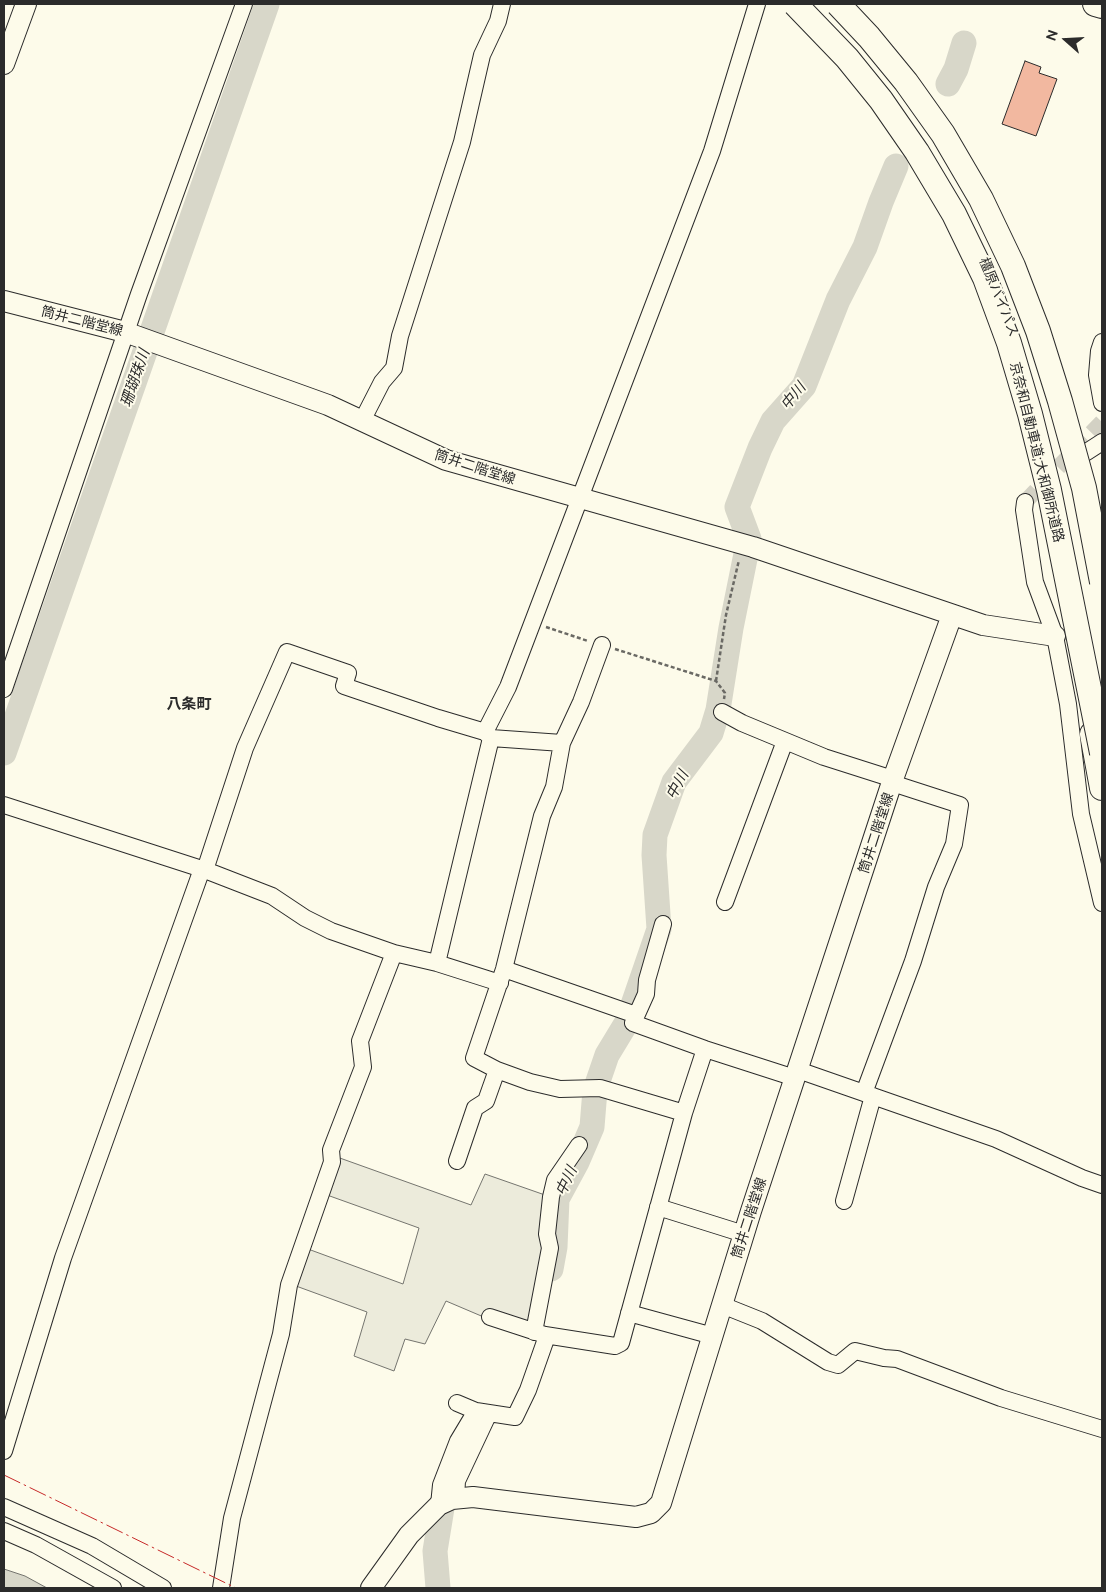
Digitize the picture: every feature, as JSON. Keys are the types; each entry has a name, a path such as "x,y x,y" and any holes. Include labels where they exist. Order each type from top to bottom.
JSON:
{"highway":[{"name":"京奈和自動車道;大和御所道路","path":"795,4 847,58 881,100 917,152 954,214 985,278 1009,343 1030,414 1049,490 1102,753"},
{"name":"橿原バイパス","path":"806,4 843,42 895,108 930,158 977,242 1017,340 1034,400 1053,500 1074,641 1102,788"},
{"path":"838,4 900,74 943,134 981,199 1013,266 1038,331 1060,401 1084,488 1102,580"},
{"path":"850,4 908,65 924,88 992,198 1019,255 1037,301 1056,359 1082,456 1102,580"},
{"path":"1095,4 1102,6"}],"main road":[{"path":"4,64 26,4"},
{"name":"筒井二階堂線","path":"4,302 127,333 328,405 446,460 746,545 983,625 1055,636"},
{"name":"筒井二階堂線","path":"447,1501 482,1498 636,1517 651,1513 661,1503 744,1234 892,781 952,615"},
{"path":"372,1588 409,1535 447,1501"}],"street":[{"path":"4,689 127,333 244,4"},
{"path":"362,421 382,382 394,368 400,336 462,142 482,55 498,21 502,4"},
{"path":"437,963 488,735 508,688 712,151 757,4"},
{"path":"1102,342 1099,351 1097,375 1102,403"},
{"path":"1082,456 1102,442"},
{"path":"1025,502 1024,510 1035,582 1055,636 1068,704 1081,814 1102,903"},
{"path":"602,646 581,702 562,743 554,787 542,816 502,976 474,1058 497,1070 530,1082 560,1089 595,1088 684,1113"},
{"path":"4,1451 63,1258 203,869 244,748 288,652 348,673 344,686 488,735 562,743"},
{"path":"722,712 742,723 824,757 960,805 954,844 936,887 868,1094 844,1200"},
{"path":"725,902 785,741"},
{"path":"8,807 203,869 272,896 305,918 331,931 394,953 502,976 630,1013"},
{"path":"630,1013 646,994 647,980 663,924"},
{"path":"221,1588 232,1518 281,1334 289,1285 332,1162 331,1150 364,1066 360,1041 394,953"},
{"path":"630,1013 633,1023 705,1049 868,1094 996,1139 1082,1178 1102,1185"},
{"path":"490,1317 542,1334 616,1346 621,1343 684,1113 705,1049"},
{"path":"457,1162 475,1108 486,1102 497,1070"},
{"path":"457,1403 483,1412 515,1418 528,1390 542,1334 550,1248 547,1234 551,1197 555,1180 579,1145"},
{"path":"658,1207 744,1234"},
{"path":"722,1305 762,1321 828,1362 838,1365 856,1350 884,1358 897,1359 1001,1398 1102,1429"},
{"path":"629,1313 712,1336"},
{"path":"447,1501 457,1481 483,1412"},
{"path":"4,1507 92,1546 163,1588"},
{"path":"4,1531 36,1546 113,1588"}],"path":[{"path":"716,681 726,616 746,545"},
{"path":"533,622 602,646 716,681 725,693"}],"shaded area":[{"path":"337,1157 471,1205 485,1174 545,1195 542,1259 529,1324 486,1318 446,1301 425,1344 405,1339 394,1371 354,1356 367,1312 296,1286 308,1249 403,1284 419,1228 327,1195"},
{"path":"4,1569 25,1576 47,1588 4,1588"}],"building":[{"path":"1025,61 1041,67 1039,73 1057,79 1036,136 1002,124"}],"waterway":[{"name":"珊瑚珠川","path":"4,753 267,4"},
{"name":"中川","path":"948,84 956,69 964,43"},
{"name":"中川","path":"551,1269 555,1247 557,1199 577,1162 592,1127 595,1090 607,1055 627,1022 659,929 654,855 655,835 674,782 711,733 718,710 731,628 749,539 737,507 760,448 773,421 804,386 838,300 865,247 896,166"},
{"name":"中川","path":"438,1588 435,1551 447,1487"}],"tunnel":[{"path":"1025,502 1102,422"}],"power":[{"path":"4,1475 236,1588"}],"district":[{"name":"八条町","path":"189,704"}]}
